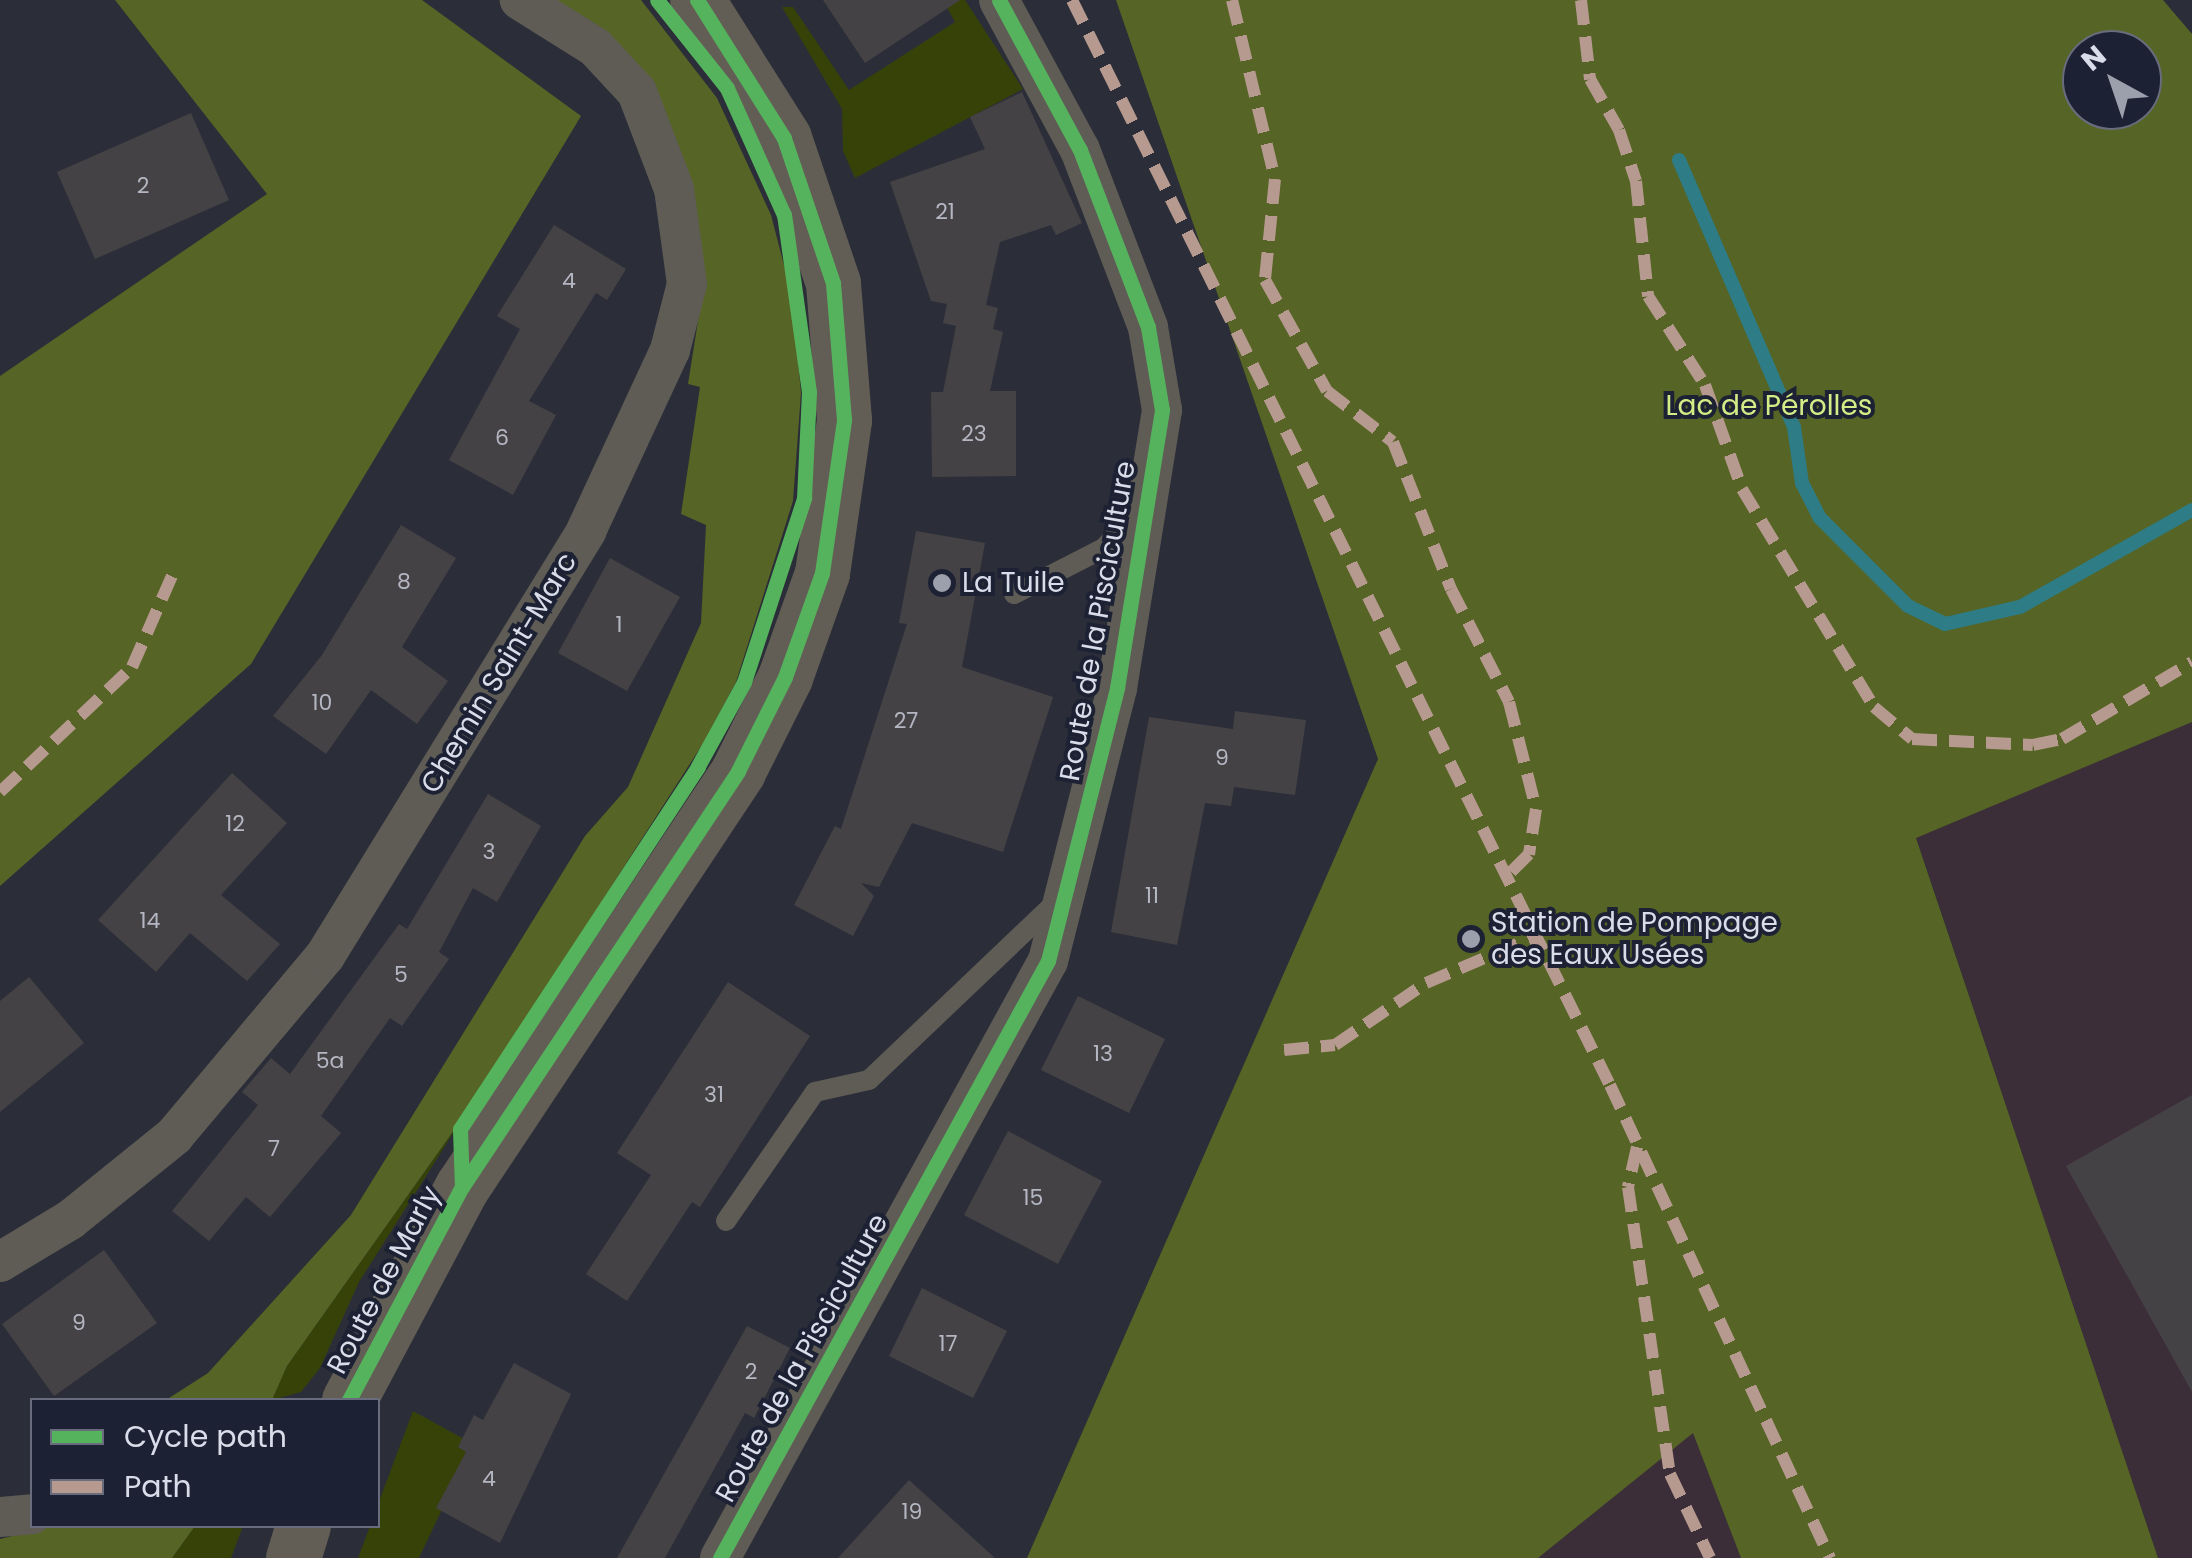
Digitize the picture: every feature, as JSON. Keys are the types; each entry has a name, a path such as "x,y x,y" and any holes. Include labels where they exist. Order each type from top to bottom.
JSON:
{"main road":[{"name":"Route de Marly","path":"350,1398 462,1187 738,771 785,677 822,574 844,420 833,283 784,138 697,0"},
{"path":"293,1558 302,1528"}],"street":[{"name":"Chemin Saint-Marc","path":"0,1262 96,1200 174,1136 325,956 586,531 670,350 687,284 674,189 636,92 594,47 520,0"},
{"name":"Route de la Pisciculture","path":"720,1558 1048,961 1117,688 1162,410 1131,266 1029,46 999,0"},
{"path":"0,1517 30,1514"}],"lane":[{"name":"Route de la Pisciculture","path":"1014,594 1104,548 1146,501"},
{"path":"726,1220 815,1092 869,1080 1068,891"}],"shaded area":[{"path":"2192,722 2192,1558 2158,1558 1916,837"},
{"path":"1693,1432 1741,1558 1538,1558"}],"green space":[{"path":"115,0 422,0 581,116 251,664 0,886 0,376 267,194"},
{"path":"553,0 641,0 717,98 771,215 792,296 801,393 793,501 736,682 702,745 464,1116 287,1366 273,1398 169,1398 208,1373 351,1215 585,836 628,787 701,623 706,525 681,514 700,387 688,384 704,283 690,182"},
{"path":"943,0 965,0 1023,89 855,178 843,151 842,109 782,7 793,7 849,90 955,22"},
{"name":"Lac de Pérolles","path":"1116,0 2163,0 2192,34 2192,722 1916,838 2158,1558 1741,1558 1693,1433 1538,1558 1027,1558 1378,759"},
{"path":"464,1116 359,1282 320,1368 301,1392 273,1398 287,1366"},
{"path":"413,1411 473,1444 419,1558 358,1558 369,1528 380,1528 380,1499"},
{"path":"46,1528 194,1528 172,1558 0,1558 0,1539"},
{"path":"194,1528 242,1528 231,1558 172,1558"}],"building":[{"path":"823,0 960,0 865,63"},
{"path":"1022,92 1082,223 1056,235 1051,225 1000,242 986,305 998,308 993,329 1003,332 990,391 1016,391 1016,476 932,477 931,392 943,392 956,326 943,323 947,304 931,301 890,182 985,149 970,117"},
{"path":"191,113 229,200 95,259 57,172"},
{"path":"554,225 626,269 607,300 596,293 529,401 556,415 513,495 449,460 520,329 497,316"},
{"path":"401,525 456,558 402,647 448,681 417,724 371,690 326,754 273,716 322,655"},
{"path":"916,531 985,543 962,667 1053,697 1003,852 912,823 879,887 861,883 874,896 853,936 794,905 835,826 841,829 907,624 899,623"},
{"path":"610,558 680,597 627,691 558,653"},
{"path":"1235,711 1306,720 1295,795 1234,787 1231,806 1205,803 1177,945 1111,932 1149,717 1233,729"},
{"path":"232,773 287,823 221,895 280,944 247,981 190,933 156,972 98,920"},
{"path":"488,794 541,826 497,902 473,888 439,952 449,959 402,1026 390,1018 321,1116 341,1133 270,1217 246,1197 209,1241 172,1211 258,1105 242,1092 271,1058 290,1074 399,924 407,929"},
{"path":"29,977 84,1043 0,1112 0,1001"},
{"path":"728,982 810,1036 700,1207 692,1202 627,1301 586,1274 651,1175 617,1153"},
{"path":"1078,996 1165,1039 1129,1113 1041,1070"},
{"path":"2192,1095 2192,1392 2066,1166"},
{"path":"1008,1131 1102,1181 1058,1264 964,1215"},
{"path":"104,1250 157,1323 54,1396 2,1324"},
{"path":"922,1288 1007,1331 973,1398 889,1356"},
{"path":"747,1326 790,1348 754,1418 745,1413 665,1558 617,1558"},
{"path":"514,1363 571,1394 500,1543 436,1508 466,1452 458,1447 474,1415 483,1420"},
{"path":"909,1480 995,1558 838,1558"}],"waterway":[{"path":"1679,160 1794,427 1802,483 1820,518 1908,606 1945,624 2020,607 2192,510"}],"marked path":[{"path":"1072,0 1610,1085 1830,1558"},
{"path":"1232,0 1275,179 1265,280 1327,391 1393,442 1451,589 1509,702 1536,809 1529,854 1506,877"},
{"path":"1581,0 1590,79 1619,130 1636,181 1648,296 1705,385 1742,489 1874,707 1912,739 2033,745 2062,739 2192,662"},
{"path":"0,792 132,667 176,567"},
{"path":"1284,1050 1335,1045 1426,983 1536,936"},
{"path":"1637,1147 1628,1187 1670,1474 1710,1558"}],"cycle path":[{"path":"462,1187 460,1129 698,766 744,682 804,498 809,392 784,215 727,88 657,0"},
{"path":"350,1398 462,1187 738,771 785,677 822,573 844,420 833,283 784,138 697,0"},
{"path":"720,1558 1048,961 1117,688 1162,410 1148,327 1080,150 999,0"}],"place":[{"name":"La Tuile","path":"942,583"},
{"name":"Station de Pompage des Eaux Usées","path":"1471,939"}]}
